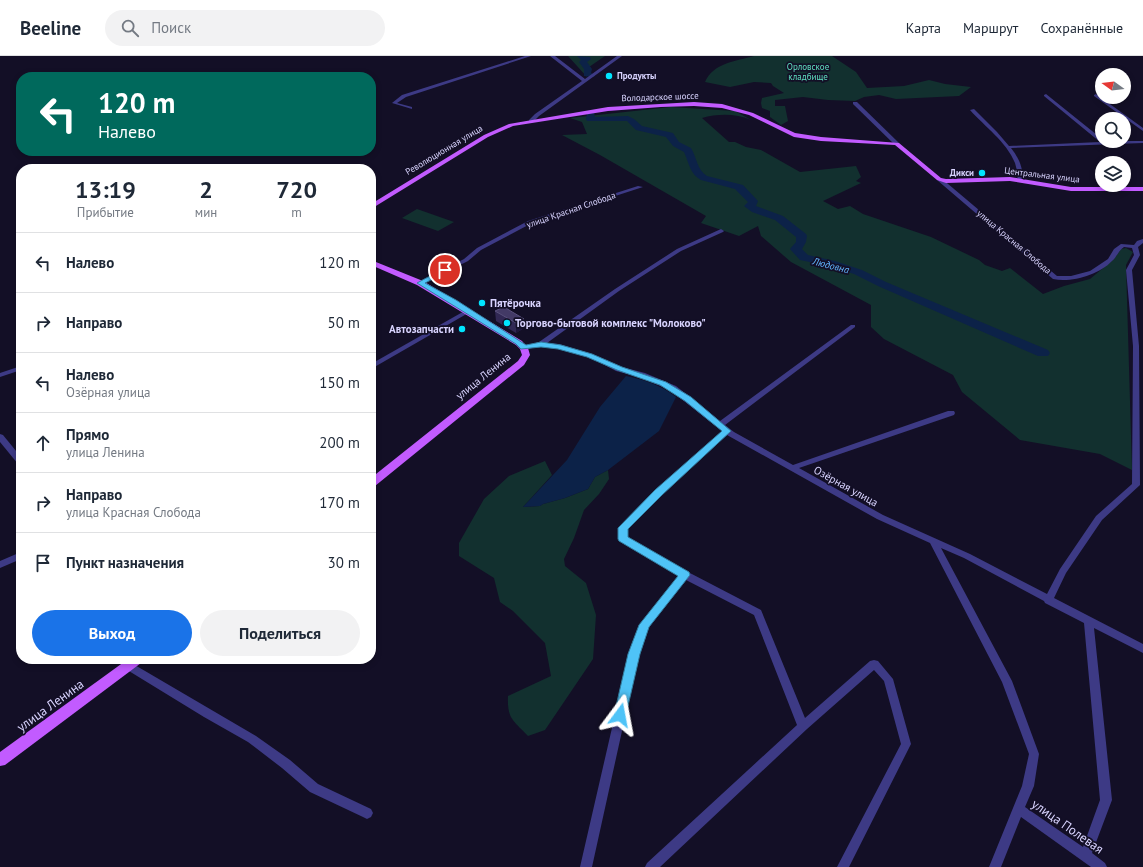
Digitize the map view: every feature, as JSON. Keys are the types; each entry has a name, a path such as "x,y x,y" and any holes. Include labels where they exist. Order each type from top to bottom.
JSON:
{"main road":[{"name":"Володарское шоссе","path":"531,121 629,107 676,104 722,106 751,114 794,134 821,139 879,141 897,144"},
{"name":"Революционная улица","path":"376,204 486,136 510,126 531,121"},
{"path":"897,144 939,179"},
{"name":"Центральная улица","path":"939,179 951,182 999,178 1078,189 1143,189"},
{"path":"376,264 420,283"},
{"name":"улица Ленина","path":"376,479 521,363 526,355 524,348 519,343 420,283"},
{"name":"улица Ленина","path":"0,760 130,664"}],"street":[{"path":"410,108 394,103 404,96 529,56"},
{"path":"552,56 585,82"},
{"path":"531,121 537,115 620,56"},
{"path":"1046,95 1095,136"},
{"path":"855,103 897,144"},
{"path":"1108,104 1143,130"},
{"path":"972,110 1009,147 1022,173 1020,180"},
{"path":"1131,142 1143,142"},
{"path":"1009,147 1095,144"},
{"name":"улица Красная Слобода","path":"939,179 1055,278 1071,278 1092,272 1110,260 1116,250 1123,245 1135,247"},
{"name":"улица Красная Слобода","path":"420,283 466,260 479,249 530,222 640,187"},
{"path":"524,348 541,344 617,290 679,250 721,231"},
{"path":"1048,600 1063,571 1099,518 1136,485 1136,346 1129,270 1136,255 1135,247 1139,242 1143,241"},
{"path":"376,364 468,311"},
{"path":"803,726 758,613 685,575 622,539 623,528 724,428 853,326"},
{"name":"Озёрная улица","path":"541,344 559,346 590,355 619,369 663,384 688,399 724,428 880,517 967,556 1089,622 1143,649"},
{"path":"0,375 16,370"},
{"path":"792,468 951,413"},
{"path":"0,437 16,456"},
{"path":"933,541 1008,681 1034,754 1028,786 995,867"},
{"path":"0,565 16,557"},
{"path":"586,867 634,654 645,625 685,575"},
{"path":"1085,856 1106,800 1089,622"},
{"path":"136,664 208,714 252,740 286,764 314,788 367,813"},
{"path":"651,867 803,726 874,664 888,679 906,744 843,867"},
{"name":"улица Полевая","path":"1019,808 1101,867"}],"green space":[{"path":"568,56 605,56 589,67 587,77"},
{"name":"Орловское кладбище","path":"754,56 832,56 856,72 867,88 904,86 929,80 945,84 971,87 959,96 896,99 879,95 864,97 855,101 803,97 775,100 775,106 785,106 788,121 781,125 770,117 770,111 762,108 762,98 784,93 771,83 754,82 730,87 705,82 719,67 733,61"},
{"path":"671,107 735,111 751,120 739,116 726,115 702,118 729,142 735,142 746,147 761,150 800,172 856,166 861,177 856,181 861,183 823,201 838,209 850,206 863,214 931,237 979,260 985,265 1002,271 1010,268 1043,294 1064,286 1090,279 1114,259 1121,249 1126,248 1133,252 1126,265 1132,470 1100,454 1020,440 962,392 953,375 884,339 871,327 871,305 791,262 761,236 758,226 739,236 701,223 706,216 562,135 587,134 582,122 570,118"},
{"path":"417,209 454,222 438,231 402,218"},
{"path":"545,461 552,475 523,507 540,506 588,489 595,477 608,470 609,479 599,494 584,510 574,538 564,559 565,566 586,583 596,615 593,659 545,730 528,736 510,715 508,696 551,676 545,643 513,611 500,602 494,578 459,556 459,543 484,499 509,476"}],"water":[{"path":"626,376 640,379 665,389 676,397 659,431 608,470 595,477 588,489 540,506 523,507 567,460 600,407"}],"building":[{"path":"504,307 524,319 516,323 495,311"}],"waterway":[{"name":"Людовна","path":"581,56 582,58 587,59 583,62 588,69 587,74 591,75"},
{"name":"Людовна","path":"591,114 590,119 628,119 639,128 670,135 671,139 676,144 688,150 694,168 699,175 704,178 739,187 753,201 753,203 749,206 760,212 779,218 799,233 802,236 801,242 796,249 804,258 831,263 858,272 882,284 1043,353"}],"place":[{"name":"Продукты","path":"609,76"},
{"name":"Дикси","path":"982,173"},
{"name":"Пятёрочка","path":"482,303"},
{"name":"Торгово-бытовой комплекс \"Молоково\"","path":"507,323"},
{"name":"Автозапчасти","path":"462,329"}],"route":[{"path":"445,270 420,283 454,302 519,343 524,348 541,344 559,346 590,355 619,369 642,375 673,388 727,431 658,493 623,528 622,539 685,575 645,625 634,654 620,715"}]}
